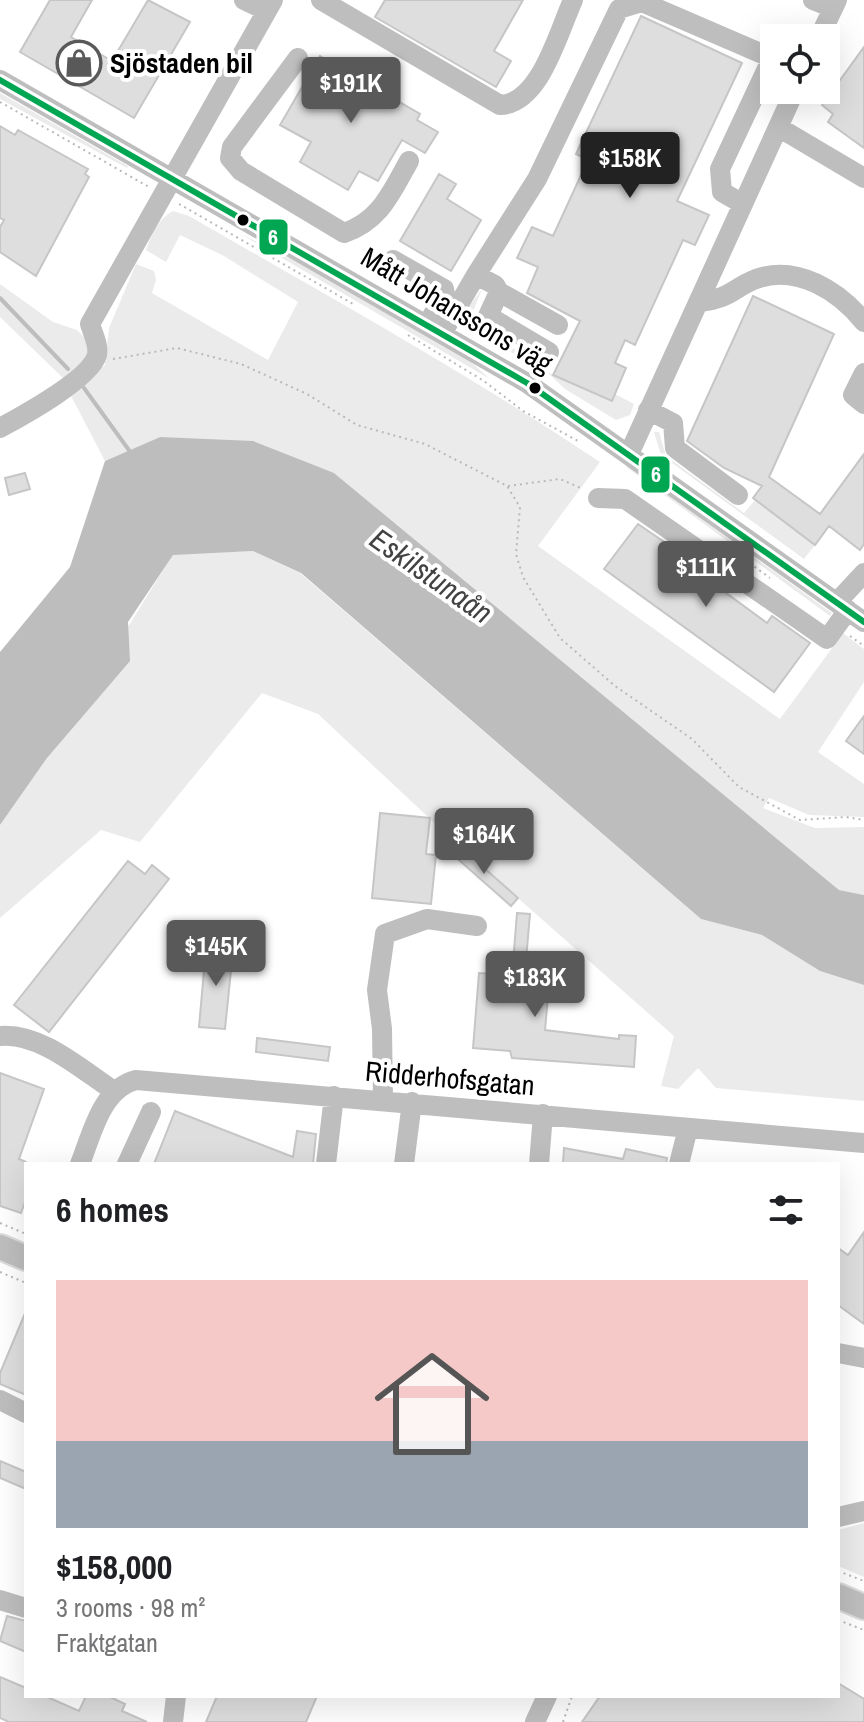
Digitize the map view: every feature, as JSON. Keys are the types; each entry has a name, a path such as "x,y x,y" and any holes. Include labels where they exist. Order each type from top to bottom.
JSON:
{"main road":[{"path":"0,1247 24,1257"},
{"path":"840,1597 864,1607"}],"street":[{"path":"0,428 85,373 96,359 97,348 90,324 270,5 244,0"},
{"path":"321,0 500,105 515,104 532,91 573,0"},
{"path":"813,0 835,4 826,24"},
{"path":"436,328 476,275 537,179 619,9 642,2 760,52"},
{"path":"298,58 242,132 230,158 241,171 344,233 366,225 375,216 409,161"},
{"name":"Mått Johanssons väg","path":"0,80 168,186 436,328 527,383 629,454 846,615"},
{"path":"743,204 722,192 720,169 760,85"},
{"path":"629,454 789,104"},
{"path":"209,114 242,132"},
{"path":"778,127 864,178"},
{"path":"393,260 444,289 436,328"},
{"path":"699,302 724,299 755,280 788,273 818,284 848,303 864,322"},
{"path":"476,275 495,285 499,292 558,325"},
{"path":"499,292 488,316 549,352"},
{"path":"864,373 853,395 864,404"},
{"path":"648,410 673,423 675,448 738,495"},
{"path":"598,498 625,499 827,639 846,615 864,573"},
{"path":"383,1100 382,1029 377,990 385,934 427,919 477,926"},
{"path":"0,1036 14,1035 56,1053 114,1091 81,1162"},
{"name":"Ridderhofsgatan","path":"114,1091 125,1083 149,1080 864,1143"},
{"path":"326,1162 334,1096"},
{"path":"404,1162 412,1102"},
{"path":"128,1162 151,1112"},
{"path":"539,1162 543,1114"},
{"path":"680,1162 688,1128"},
{"path":"840,1353 864,1358"},
{"path":"0,1400 24,1412"},
{"path":"840,1517 864,1511"},
{"path":"0,1600 24,1607"},
{"path":"173,1722 176,1698"},
{"path":"535,1722 546,1698"}],"path":[{"path":"0,102 168,186 359,307"},
{"path":"399,330 484,381 523,411 550,423 585,445"},
{"path":"96,359 131,358 163,348 216,356 307,394 357,425 425,444 507,486 520,507 516,554 523,577 560,638 615,686 692,739 739,787 800,820 846,817 864,820"},
{"path":"507,486 560,479 598,498"},
{"path":"740,556 776,582"},
{"path":"846,615 864,646"},
{"path":"0,1223 24,1233"},
{"path":"0,1272 24,1282"},
{"path":"840,1572 864,1581"},
{"path":"840,1621 864,1630"},
{"path":"563,1722 571,1698"}],"shaded area":[{"path":"0,93 128,166 127,168 0,99"},
{"path":"173,211 189,216 397,336 600,462 538,546 780,719 843,633 864,649 864,682 818,752 864,784 864,817 809,815 769,798 763,808 815,828 864,827 864,895 839,890 334,473 160,437 105,461 69,392 105,365 109,328 136,264 154,271 156,280 152,293 268,360 298,302 224,256 180,235 166,262 146,250 159,223"},
{"path":"239,233 295,261 472,363 490,379"},
{"path":"0,284 53,322 77,330 91,344 91,357 64,379 0,317"},
{"path":"482,289 470,319 553,375 611,401 615,394 634,404 630,415 616,420 565,389 546,371 457,323"},
{"path":"654,432 659,432 666,456 744,513 755,500 815,545 804,559 661,455"},
{"path":"625,466 832,613 830,616"},
{"path":"253,551 300,573 701,919 762,935 820,971 864,985 864,1101 716,1088 698,1068 678,1089 661,1086 674,1036 458,845 318,714 262,693 140,842 101,830 0,918 0,825 47,758 173,554"},
{"path":"864,1523 864,1577 840,1567 840,1529"}],"water":[{"name":"Eskilstunaån","path":"160,437 253,441 334,473 839,890 864,895 864,985 820,971 762,935 701,919 301,573 253,551 173,555 128,622 130,661 47,758 0,825 0,652 70,567 105,461"}],"building":[{"path":"50,0 92,0 71,37 112,61 148,0 190,22 134,118 20,52"},
{"path":"385,0 523,0 494,51 511,61 496,87 375,17"},
{"path":"641,16 742,63 677,201 709,215 695,245 683,240 635,345 625,340 615,363 626,368 612,401 553,375 580,321 527,293 538,267 517,258 532,227 553,236 588,160 576,154"},
{"path":"864,47 864,148 828,122 833,114 822,105 840,104 840,80"},
{"path":"320,56 420,114 417,120 438,132 425,153 402,140 378,181 359,171 348,190 300,162 311,142 280,125"},
{"path":"0,126 15,135 18,130 88,169 85,174 89,177 36,276 0,252 0,227 4,220 0,218"},
{"path":"439,174 456,184 447,199 481,220 451,271 400,241"},
{"path":"753,296 834,334 769,477 820,514 864,454 864,544 860,550 829,526 815,545 753,498 762,486 724,468 687,441"},
{"path":"25,473 30,489 9,495 5,478"},
{"path":"638,524 676,550 673,554 767,623 772,616 810,643 774,692 604,569"},
{"path":"864,716 864,754 846,741"},
{"path":"380,813 430,818 426,854 436,855 431,904 372,898"},
{"path":"458,845 518,898 511,906 451,853"},
{"path":"128,861 145,874 152,865 169,879 49,1032 14,1005"},
{"path":"517,913 530,914 524,983 549,985 545,1030 619,1039 619,1035 636,1036 634,1067 512,1058 510,1051 473,1048 479,973 512,975"},
{"path":"206,948 233,951 225,1029 199,1027"},
{"path":"257,1038 330,1047 328,1061 256,1052"},
{"path":"0,1073 44,1089 19,1159 26,1162 21,1213 0,1206"},
{"path":"175,1111 293,1157 297,1131 316,1134 313,1162 155,1162"},
{"path":"564,1148 623,1159 626,1149 667,1158 666,1162 563,1162"},
{"path":"864,1232 864,1324 840,1306 840,1249 848,1255"},
{"path":"24,1316 24,1394 0,1384 0,1373"},
{"path":"0,1461 24,1471 24,1488 0,1478"},
{"path":"7,1616 24,1620 24,1651 0,1641"},
{"path":"0,1677 24,1687 24,1698 50,1698 79,1711 85,1698 112,1698 125,1704 122,1711 147,1722 9,1722 0,1718"},
{"path":"840,1684 864,1699 864,1722 582,1722 599,1698 840,1698"},
{"path":"216,1698 316,1698 306,1722 206,1722"}],"waterway":[{"path":"0,298 68,369"},
{"path":"84,388 131,453"}],"transit line":[{"name":"6","path":"0,80 527,383 864,622"}],"place":[{"name":"Sjöstaden bil","path":"79,63"}]}
